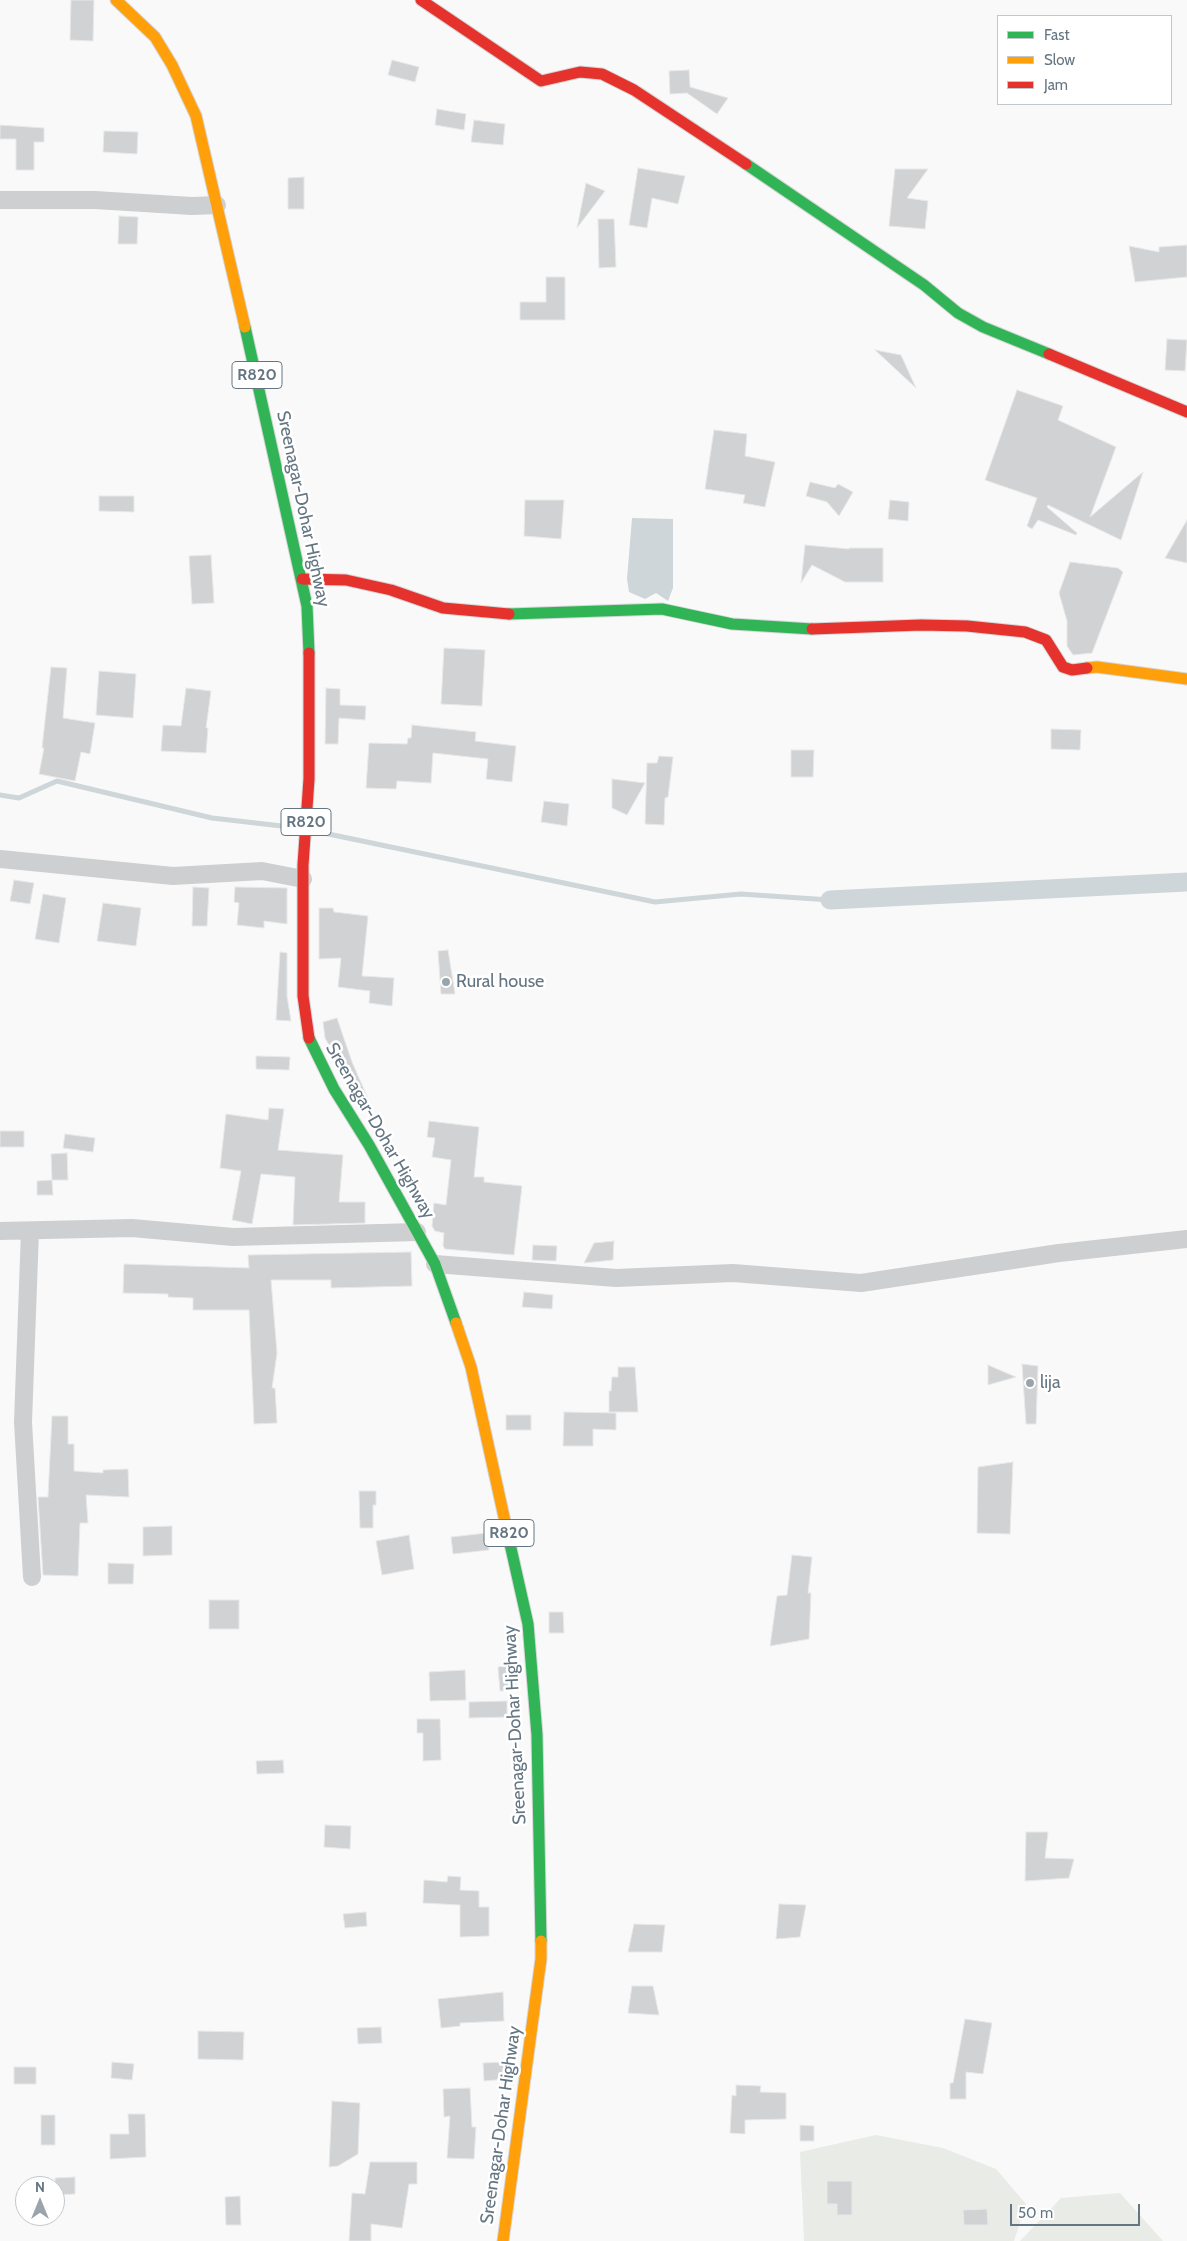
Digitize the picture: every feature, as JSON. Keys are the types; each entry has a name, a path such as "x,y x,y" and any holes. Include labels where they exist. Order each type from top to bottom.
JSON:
{"main road":[{"name":"Sreenagar-Dohar Highway","path":"116,0 155,37 172,65 196,116 308,606 310,688 309,779 304,872 303,996 310,1043 334,1089 435,1264 471,1366 528,1624 537,1735 542,1959 503,2241"},
{"path":"421,0 542,81 580,72 602,74 634,90 826,217 924,285 958,313 992,331 1077,368 1158,398 1187,412"},
{"path":"302,579 346,580 391,590 443,608 471,612 522,614 662,609 732,624 760,626 826,630 921,625 967,626 1025,632 1046,640 1063,667 1072,670 1097,667 1187,679"}],"street":[{"path":"0,200 95,200 192,206 217,205"},
{"path":"0,859 173,876 262,871 304,872"},
{"path":"0,1231 132,1228 233,1237 417,1232"},
{"path":"30,1231 23,1422 32,1577"},
{"path":"435,1264 616,1278 733,1273 861,1283 1059,1253 1187,1239"}],"shaded area":[{"path":"632,518 673,519 673,588 668,601 656,593 645,599 629,592 627,579"},
{"path":"876,2135 943,2148 996,2169 1026,2204 1014,2241 804,2241 800,2152"},
{"path":"1120,2193 1163,2241 1020,2241 1061,2198"}],"building":[{"path":"71,0 94,0 93,41 70,40"},
{"path":"392,60 419,67 415,82 388,75"},
{"path":"689,70 690,87 728,98 717,114 687,93 670,94 669,71"},
{"path":"437,109 466,114 464,130 435,125"},
{"path":"474,120 505,124 503,145 471,142"},
{"path":"0,125 44,128 44,142 34,142 34,170 16,170 16,139 0,139"},
{"path":"104,131 138,132 137,154 103,152"},
{"path":"638,168 685,176 678,204 652,198 647,228 629,225"},
{"path":"895,169 928,169 907,198 928,201 925,229 889,226"},
{"path":"304,177 304,209 288,209 288,178"},
{"path":"586,183 605,191 577,228"},
{"path":"119,216 138,217 137,244 118,244"},
{"path":"598,219 614,219 616,267 599,268"},
{"path":"1187,245 1187,277 1135,282 1129,246 1159,252 1159,247"},
{"path":"546,277 565,277 565,320 520,320 520,302 546,302"},
{"path":"1167,339 1187,340 1185,371 1165,370"},
{"path":"875,350 901,355 916,388"},
{"path":"1017,390 1063,406 1058,420 1116,447 1090,517 1143,472 1121,540 1048,505 1047,507 1077,533 1076,535 1038,520 1032,529 1027,526 1037,498 985,480"},
{"path":"714,430 747,434 745,456 775,462 765,507 743,503 745,495 705,489"},
{"path":"810,482 835,488 838,484 853,492 839,516 827,502 806,496"},
{"path":"99,496 134,496 134,512 99,511"},
{"path":"525,500 564,500 561,539 524,536"},
{"path":"890,500 909,502 908,521 888,519"},
{"path":"1187,520 1187,563 1165,558"},
{"path":"805,545 849,549 883,548 883,582 845,582 812,565 801,583"},
{"path":"211,555 214,603 192,604 189,556"},
{"path":"1070,562 1118,568 1123,572 1092,653 1073,655 1067,646 1067,621 1059,593"},
{"path":"444,648 485,650 482,706 441,704"},
{"path":"51,667 67,668 63,718 95,723 90,754 81,752 75,781 39,774 44,748 42,748"},
{"path":"99,671 136,674 133,718 96,715"},
{"path":"186,688 211,691 206,728 208,728 206,753 161,751 163,725 181,726"},
{"path":"326,688 340,689 340,705 366,706 365,720 339,718 338,744 325,744"},
{"path":"412,725 476,732 475,741 516,746 512,782 486,779 488,759 433,753 431,783 397,781 396,789 366,788 369,743 407,744 408,738 411,738"},
{"path":"1051,729 1081,730 1080,750 1051,749"},
{"path":"791,750 814,750 813,777 791,777"},
{"path":"659,756 673,757 668,797 665,798 664,825 645,824 647,763 657,763"},
{"path":"612,779 645,783 627,815 612,808"},
{"path":"544,801 569,804 567,826 541,822"},
{"path":"14,880 34,883 30,904 10,901"},
{"path":"193,887 209,888 207,926 192,926"},
{"path":"235,887 287,888 287,924 264,921 264,928 237,925 239,903 234,902"},
{"path":"43,894 66,898 59,943 35,939"},
{"path":"103,903 141,908 136,946 97,941"},
{"path":"319,908 333,908 334,912 368,916 362,976 394,978 392,1006 369,1003 370,991 338,987 341,958 319,959"},
{"name":"Rural house","path":"448,950 455,994 441,994 438,951"},
{"path":"280,952 287,953 287,996 291,1021 276,1020"},
{"path":"337,1018 352,1062 370,1103 363,1106 325,1038 323,1022"},
{"path":"256,1056 290,1057 289,1070 256,1069"},
{"path":"269,1108 284,1109 278,1150 343,1155 339,1202 365,1202 365,1223 293,1225 295,1177 261,1174 252,1224 232,1220 241,1171 220,1168 226,1114 268,1120"},
{"path":"429,1121 479,1127 474,1177 484,1177 484,1182 522,1186 514,1255 445,1249 443,1246 444,1233 435,1231 432,1226 434,1203 446,1205 451,1160 432,1157 435,1138 427,1137"},
{"path":"0,1131 24,1131 24,1147 0,1147"},
{"path":"65,1134 95,1138 93,1152 63,1148"},
{"path":"67,1153 68,1180 52,1180 51,1154"},
{"path":"52,1180 53,1195 37,1195 37,1181"},
{"path":"614,1241 613,1260 584,1263 594,1243"},
{"path":"533,1245 557,1246 556,1261 532,1260"},
{"path":"411,1252 412,1286 331,1288 331,1280 271,1280 277,1353 272,1388 275,1388 277,1423 254,1424 249,1310 193,1310 193,1298 168,1297 168,1294 123,1293 124,1264 249,1268 248,1255"},
{"path":"524,1292 553,1295 552,1309 522,1307"},
{"name":"lija","path":"1022,1364 1038,1366 1036,1424 1026,1424"},
{"path":"988,1365 1016,1377 988,1385"},
{"path":"618,1367 635,1367 638,1412 609,1412 609,1391 611,1391 612,1377 618,1377"},
{"path":"564,1412 616,1413 616,1430 593,1429 593,1446 563,1446"},
{"path":"506,1415 531,1415 531,1430 506,1430"},
{"path":"52,1416 68,1416 68,1444 74,1444 74,1471 103,1473 103,1470 128,1469 129,1497 86,1495 88,1523 80,1523 78,1576 43,1575 38,1497 48,1497"},
{"path":"1013,1462 1010,1534 977,1533 978,1467"},
{"path":"359,1491 376,1491 376,1505 373,1505 373,1528 360,1528"},
{"path":"172,1526 172,1555 143,1556 143,1527"},
{"path":"487,1533 489,1550 453,1554 451,1537"},
{"path":"409,1535 414,1569 382,1575 376,1541"},
{"path":"792,1555 812,1557 808,1593 811,1593 809,1639 770,1646 777,1596 787,1595"},
{"path":"108,1563 134,1564 133,1584 108,1584"},
{"path":"209,1600 239,1600 239,1629 209,1629"},
{"path":"549,1612 563,1612 564,1633 549,1633"},
{"path":"515,1665 516,1690 500,1691 498,1667"},
{"path":"465,1670 466,1700 430,1701 429,1672"},
{"path":"507,1701 507,1717 469,1718 469,1702"},
{"path":"417,1719 440,1719 441,1760 423,1761 423,1733 417,1733"},
{"path":"283,1760 284,1773 257,1774 256,1761"},
{"path":"325,1825 351,1826 350,1849 324,1847"},
{"path":"1026,1832 1048,1832 1045,1858 1074,1859 1069,1878 1025,1881"},
{"path":"448,1876 461,1877 460,1890 479,1891 479,1907 489,1907 489,1936 460,1937 460,1905 423,1903 424,1880 447,1882"},
{"path":"779,1904 806,1905 800,1937 776,1939"},
{"path":"366,1912 367,1926 345,1928 343,1914"},
{"path":"634,1924 665,1925 662,1952 628,1952"},
{"path":"632,1986 653,1986 659,2015 628,2013"},
{"path":"503,1992 504,2021 460,2023 460,2026 441,2028 438,1999"},
{"path":"965,2019 992,2023 983,2074 966,2072 966,2099 950,2099 950,2083 953,2083"},
{"path":"381,2027 382,2043 358,2044 357,2028"},
{"path":"198,2031 244,2032 243,2060 198,2059"},
{"path":"112,2062 134,2064 132,2080 111,2078"},
{"path":"505,2062 506,2079 484,2081 483,2063"},
{"path":"14,2067 36,2067 36,2084 14,2084"},
{"path":"736,2085 761,2086 760,2092 786,2093 786,2119 745,2120 745,2134 730,2133 732,2095 736,2096"},
{"path":"470,2088 472,2127 476,2127 474,2159 447,2158 450,2116 444,2117 443,2089"},
{"path":"332,2101 360,2103 358,2154 338,2166 329,2167"},
{"path":"128,2114 145,2114 146,2157 110,2159 110,2134 129,2134"},
{"path":"41,2115 55,2115 55,2145 41,2145"},
{"path":"800,2125 814,2126 814,2141 800,2141"},
{"path":"370,2162 417,2162 417,2184 409,2184 402,2228 371,2224 371,2241 349,2241 352,2193 365,2194"},
{"path":"75,2177 75,2194 65,2194 65,2178"},
{"path":"827,2181 852,2181 852,2215 837,2215 837,2204 827,2204"},
{"path":"240,2196 241,2225 226,2225 225,2197"},
{"path":"987,2209 988,2225 964,2225 963,2210"}],"waterway":[{"path":"0,795 19,798 57,781 212,818 299,828"},
{"path":"314,831 655,902 741,894 830,900"},
{"path":"830,900 1187,882"}],"traffic: fast":[{"path":"746,164 924,285 958,313 983,327 1049,354"},
{"path":"245,327 307,606 309,653"},
{"path":"509,614 662,609 732,624 812,629"},
{"path":"309,1038 334,1089 369,1145 435,1264 456,1323"},
{"path":"508,1535 528,1624 537,1735 541,1941"}],"traffic: slow":[{"path":"116,0 155,37 172,65 196,116 245,327"},
{"path":"1087,668 1097,667 1187,679"},
{"path":"456,1323 471,1367 508,1535"},
{"path":"503,2241 541,1959 541,1941"}],"traffic: jam":[{"path":"421,0 541,81 580,72 602,74 634,90 746,164"},
{"path":"1049,354 1187,412"},
{"path":"302,579 346,580 391,590 443,608 509,614"},
{"path":"812,629 921,625 967,626 1025,632 1046,640 1063,667 1072,670 1087,668"},
{"path":"309,653 309,779 303,865 303,996 309,1038"}],"place":[{"name":"Rural house","path":"446,982"},
{"name":"lija","path":"1030,1383"}]}
